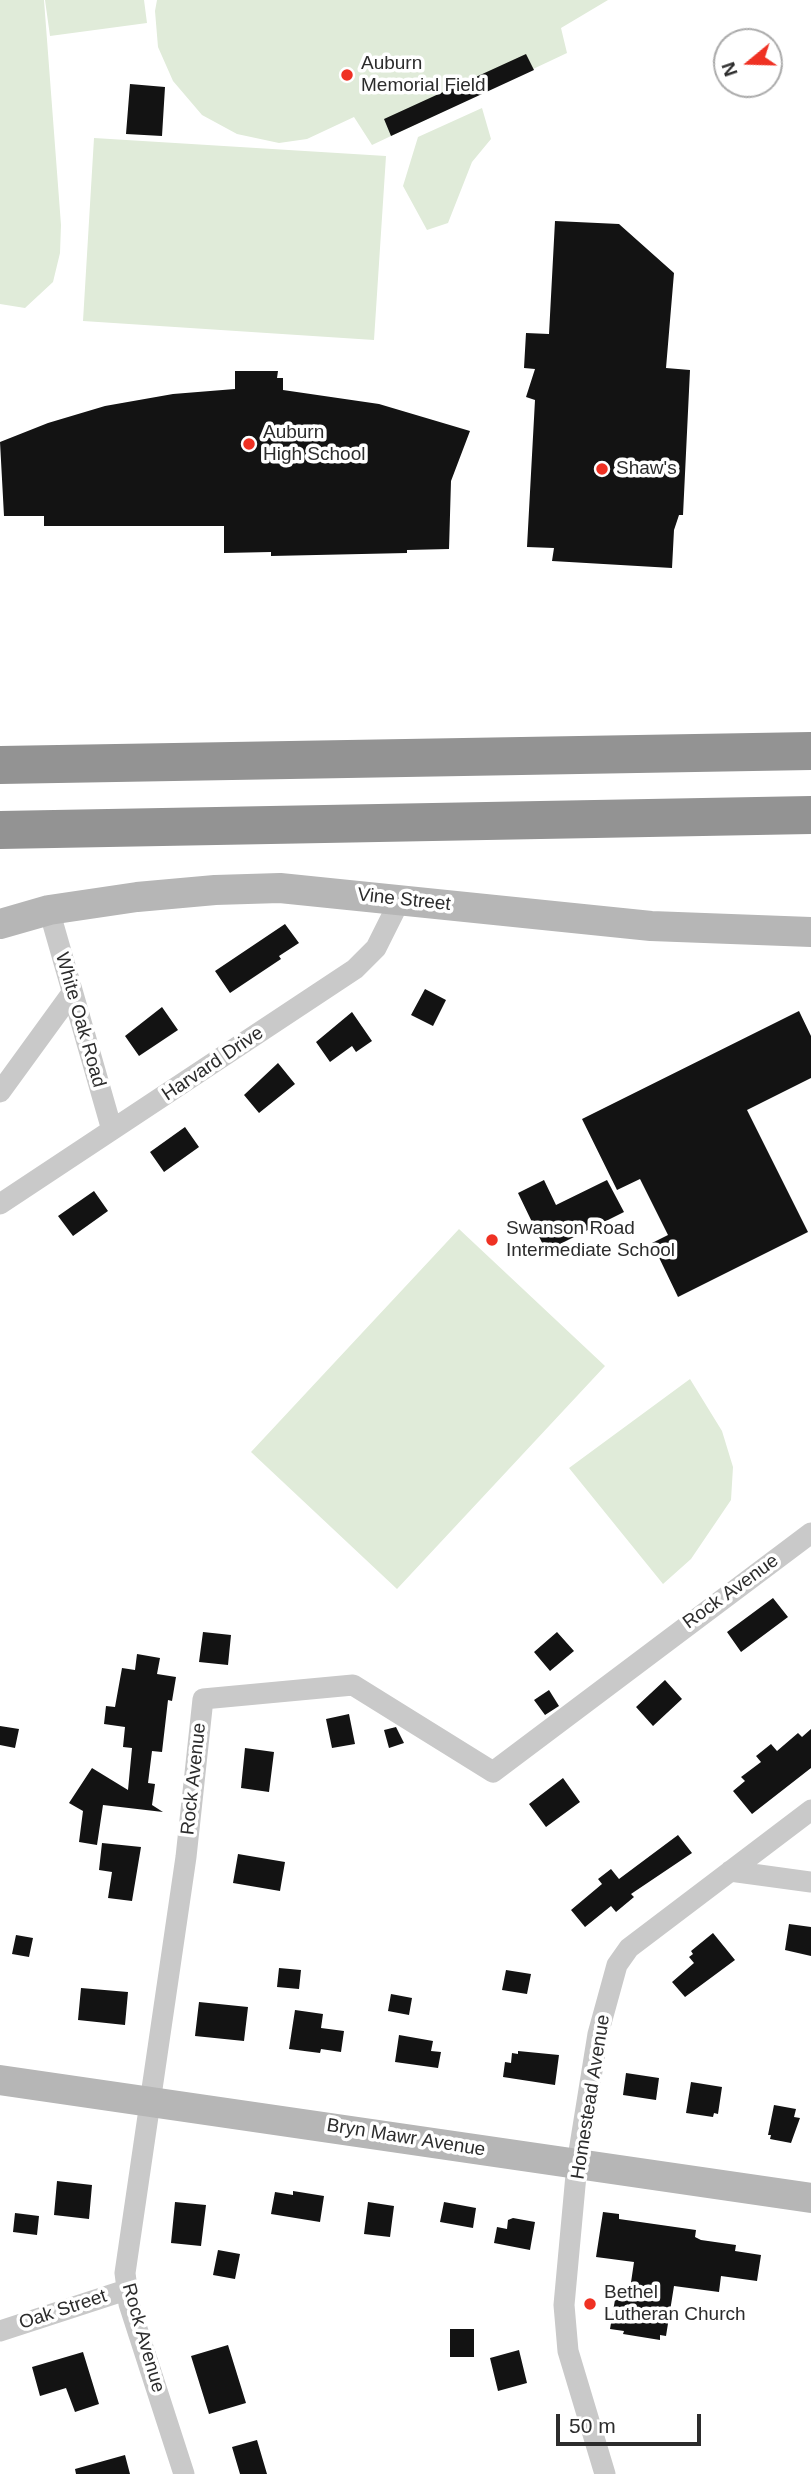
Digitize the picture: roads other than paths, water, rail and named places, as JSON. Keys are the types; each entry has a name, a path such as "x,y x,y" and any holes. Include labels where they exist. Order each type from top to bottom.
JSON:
{"highway":[{"path":"0,765 811,751"},
{"path":"0,830 811,815"}],"street":[{"name":"Vine Street","path":"0,924 49,911 137,897 247,888 303,890 652,926 811,932"},
{"name":"Harvard Drive","path":"0,1205 362,964 376,948 400,900"},
{"name":"White Oak Road","path":"49,911 112,1130"},
{"path":"0,1092 72,993"},
{"name":"Rock Avenue","path":"184,2474 126,2290 128,2239 186,1857 203,1699 354,1685 493,1772 811,1533"},
{"name":"Homestead Avenue","path":"604,2474 574,2374 565,2328 576,2164 598,2034 622,1955 811,1810"},
{"path":"730,1871 811,1882"},
{"name":"Bryn Mawr Avenue","path":"0,2080 811,2198"},
{"name":"Oak Street","path":"0,2331 126,2290"}],"place":[{"name":"Auburn Memorial Field","path":"347,75"},
{"name":"Auburn High School","path":"249,444"},
{"name":"Shaw's","path":"602,469"},
{"name":"Swanson Road Intermediate School","path":"492,1240"},
{"name":"Bethel Lutheran Church","path":"590,2304"}]}
